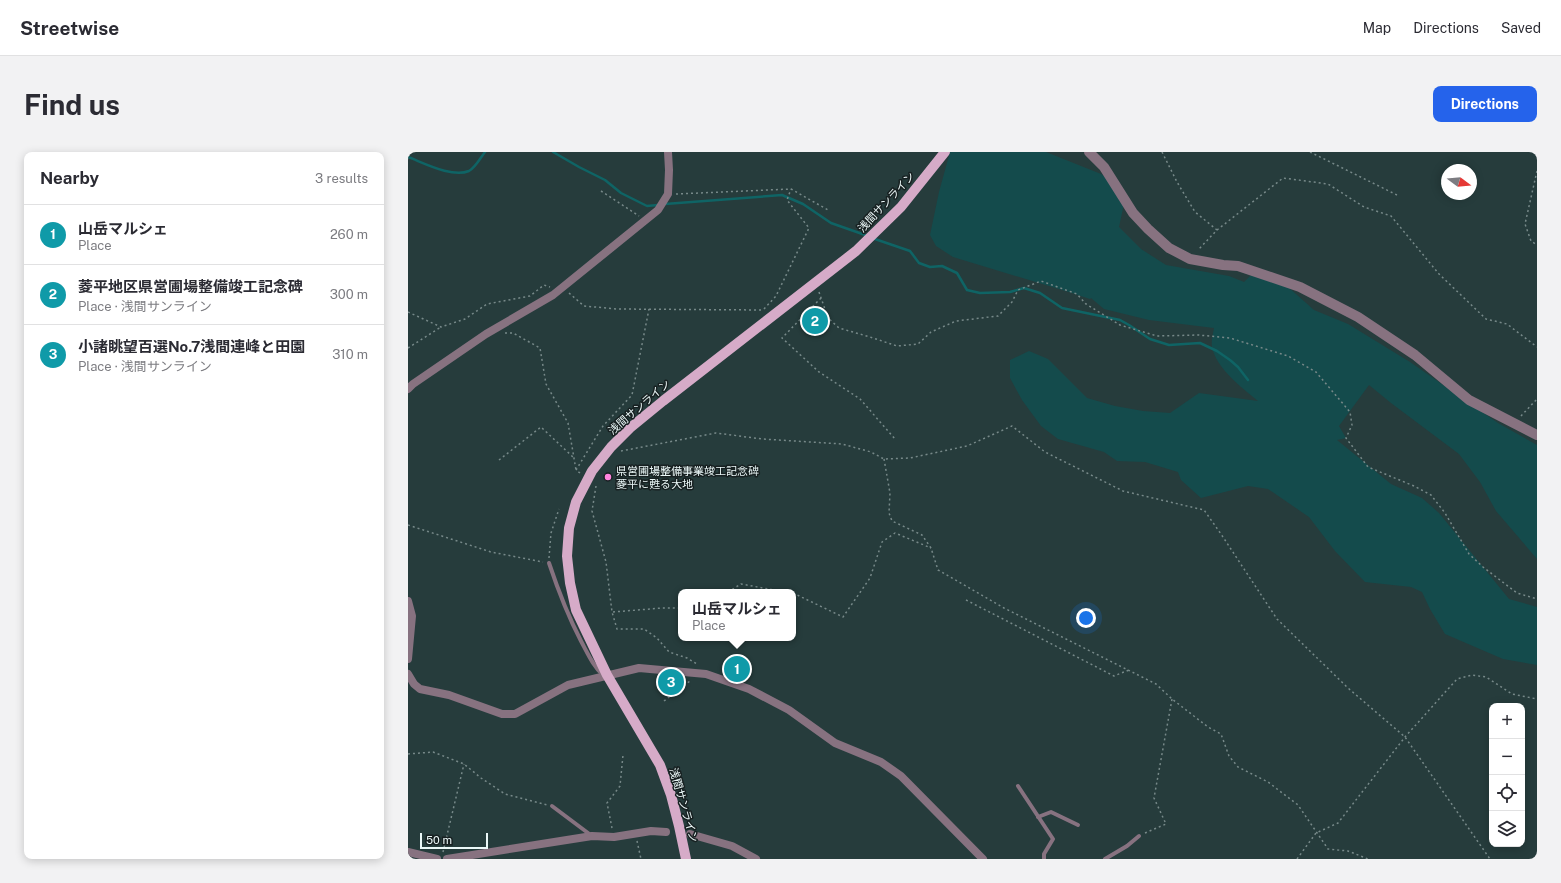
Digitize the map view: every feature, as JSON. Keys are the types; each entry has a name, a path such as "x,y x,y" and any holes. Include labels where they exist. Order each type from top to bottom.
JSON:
{"main road":[{"name":"浅間サンライン","path":"686,859 678,820 660,765 606,675 576,610 570,584 567,556 569,528 576,502 592,481 611,447 630,428 856,251 901,207 945,152"}],"street":[{"path":"408,389 413,384 486,334 561,290 658,210 668,194 668,152"},
{"path":"1089,152 1104,167 1133,213 1169,248 1190,259 1238,266 1300,287 1358,318 1415,355 1469,400 1537,435"},
{"path":"408,601 412,616 408,659"},
{"path":"408,674 414,684 420,689 449,696 502,714 515,714 568,685 639,668 652,668 702,674 749,689 789,710 835,743 881,762 901,776 983,859"},
{"path":"445,855 592,836 614,837 651,831 666,832"},
{"path":"690,834 732,846 756,859"},
{"path":"408,852 437,859"}],"lane":[{"path":"549,563 560,597 577,634 595,667 606,675"},
{"path":"1018,786 1053,839 1044,854 1044,859"},
{"path":"552,806 592,836"},
{"path":"1038,816 1051,812 1078,825"},
{"path":"1105,859 1127,846 1139,836"}],"path":[{"path":"1162,152 1177,182 1195,212 1217,230"},
{"path":"1310,152 1397,195"},
{"path":"1537,171 1525,224 1531,241 1537,245"},
{"path":"1190,259 1217,230 1283,178 1328,184 1364,207 1391,216 1439,274 1486,319 1508,324 1537,347"},
{"path":"668,194 791,189 828,210"},
{"path":"408,348 441,327 465,319 487,304 530,296 544,285 561,290 584,306 617,309 764,309 776,296 809,228 787,200 791,189"},
{"path":"601,191 646,220"},
{"path":"816,282 828,318 839,328 897,346 918,344 931,332 956,321 998,316 1012,302 1018,290 1041,281 1077,294 1086,304 1120,325 1157,336 1198,335 1230,338 1288,356 1316,372 1350,412 1352,426 1346,438 1368,467 1414,486 1431,495 1469,554 1517,593 1537,599"},
{"path":"821,298 782,338 819,372 860,399 896,440"},
{"path":"576,470 603,426 632,395 650,308"},
{"path":"408,312 441,327"},
{"path":"486,334 513,333 540,348 546,384 568,423 576,470 592,481 592,511 606,562 612,612 617,629 644,629 657,638 669,652 687,658 707,670 664,701"},
{"path":"1514,424 1537,399"},
{"path":"621,451 716,433 762,439 842,444 871,452 884,459 910,458 967,446 1012,426 1045,452 1123,491 1204,510 1277,619 1348,688 1405,737 1490,859"},
{"path":"499,460 541,427 574,458"},
{"path":"884,459 890,493 889,513 892,521 922,535 931,548 938,570 1004,608 1156,684 1172,699 1208,727 1221,734 1229,756 1238,767 1268,782 1298,805 1328,849 1348,851 1368,859"},
{"path":"408,525 491,552 549,563 551,533 559,509"},
{"path":"796,594 843,617 870,578 882,542 895,533 931,548"},
{"path":"733,589 741,584 768,589"},
{"path":"966,600 1114,676 1129,670"},
{"path":"612,612 678,608"},
{"path":"1297,859 1316,833 1338,823 1405,737 1458,679 1472,675 1486,677 1512,694 1537,699"},
{"path":"1139,836 1166,824 1154,798 1172,699"},
{"path":"408,754 433,752 464,764 481,778 505,794 552,806"},
{"path":"614,837 607,803 620,786 623,755"},
{"path":"445,855 464,764"},
{"path":"635,834 641,859"}],"shaded area":[{"path":"950,152 1046,152 1101,174 1120,186 1125,199 1119,227 1141,249 1166,265 1229,276 1244,282 1254,272 1279,279 1314,310 1348,324 1410,362 1498,423 1537,445 1537,559 1496,511 1480,482 1459,454 1369,385 1339,426 1346,438 1337,440 1391,484 1422,498 1439,513 1509,599 1537,607 1537,665 1503,659 1445,634 1422,592 1411,587 1365,582 1335,551 1309,517 1268,489 1248,486 1201,498 1181,480 1178,472 1145,462 1117,461 1104,452 1058,439 1041,426 1022,400 1010,378 1010,360 1029,351 1048,359 1087,398 1115,406 1143,411 1170,413 1199,393 1258,401 1230,377 1214,355 1212,340 1214,328 1149,320 1104,309 1091,298 1090,299 953,257 936,246 930,235 939,192"}],"building":[{"path":"735,661 744,671 738,677 729,667"}],"waterway":[{"path":"408,157 438,169 462,173 471,170 485,152"},
{"path":"553,152 605,180 621,193 647,206 658,205"},
{"path":"665,204 782,195 803,204 831,223 868,236"},
{"path":"872,238 910,251 919,263 930,267 942,266 957,273 967,290 980,293 1010,292 1024,288 1040,293 1062,308 1120,320 1150,339 1169,345 1200,343 1217,351 1230,360 1238,367 1248,380"}],"place":[{"name":"菱平地区県営圃場整備竣工記念碑","path":"815,321"},
{"name":"県営圃場整備事業竣工記念碑 菱平に甦る大地","path":"608,477"},
{"name":"山岳マルシェ","path":"737,669"},
{"name":"小諸眺望百選No.7浅間連峰と田園","path":"671,682"}]}
